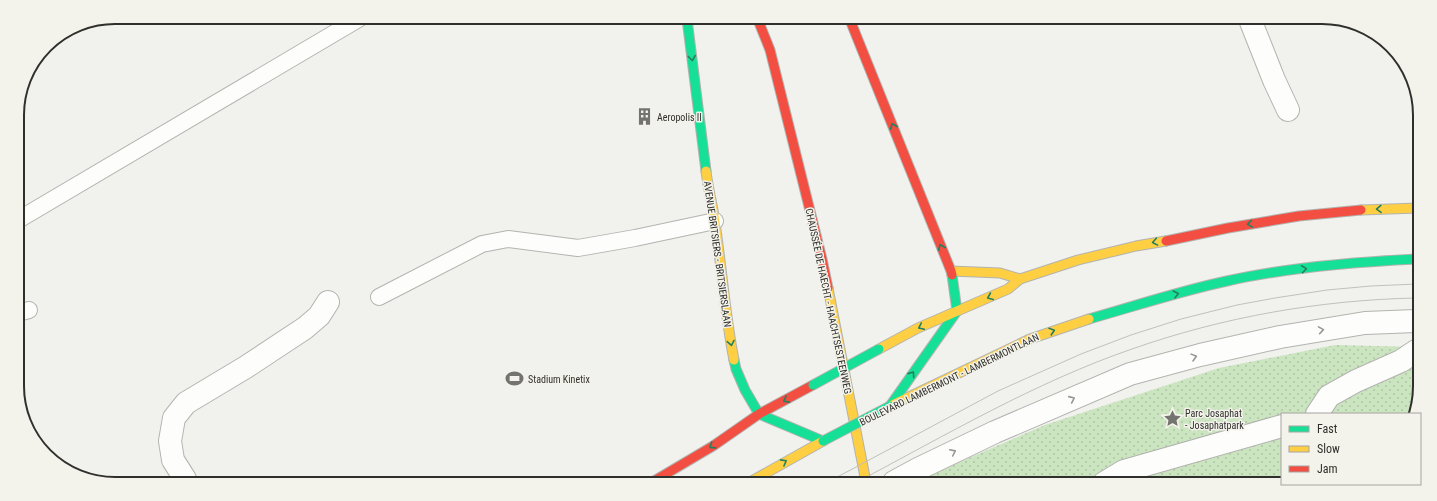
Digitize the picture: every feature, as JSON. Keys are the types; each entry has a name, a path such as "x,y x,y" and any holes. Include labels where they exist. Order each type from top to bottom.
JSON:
{"main road":[{"name":"AVENUE BRITSIERS - BRITSIERSLAAN","path":"689,24 708,191 715,221 730,339 736,369 744,390 759,414"},
{"name":"CHAUSSÉE DE HAECHT - HAACHTSESTEENWEG","path":"760,24 770,50"},
{"name":"CHAUSSÉE DE HAECHT - HAACHTSESTEENWEG","path":"767,24 770,50 822,259 865,477"},
{"path":"852,24 951,271 957,311 890,406"},
{"path":"661,477 714,446 759,414 918,328 1008,289 1020,278 1078,260 1136,246 1194,236 1228,228 1314,215 1375,209 1413,208"},
{"name":"BOULEVARD LAMBERMONT - LAMBERMONTLAAN","path":"759,477 890,406 1030,339 1086,320 1168,296 1227,281 1271,273 1333,265 1413,259"},
{"path":"951,271 1000,273 1020,278"},
{"path":"759,414 823,441"}],"street":[{"path":"1252,24 1274,80 1288,110"},
{"path":"184,477 173,460 170,441 174,418 186,403 246,367 305,328 319,316 328,302"},
{"path":"904,477 995,432 1130,374 1200,355 1280,337 1365,322 1413,321"},
{"path":"1319,413 1329,396 1356,381 1401,361 1413,353"},
{"path":"1114,477 1124,471 1281,426"}],"lane":[{"path":"24,216 350,24"},
{"path":"378,297 482,244 508,240 578,248 635,238 715,221"}],"green space":[{"name":"Parc Josaphat - Josaphatpark","path":"1335,345 1413,347 1413,386 1410,410 1409,413 1281,413 1281,477 925,477 1045,425 1219,368"}],"tram line":[{"path":"837,477 998,391 1081,354 1131,335 1181,319 1237,305 1275,298 1327,290 1413,284"},
{"path":"866,477 1026,393 1096,362 1132,349 1201,328 1272,312 1344,302 1413,298"}],"traffic: fast":[{"path":"688,24 706,171"},
{"path":"1089,319 1192,289 1250,276 1322,266 1413,259"},
{"path":"890,406 957,311 952,275"},
{"path":"813,385 879,349"},
{"path":"734,360 736,369 745,390 759,414 823,441"},
{"path":"823,441 890,406"}],"traffic: slow":[{"path":"706,171 734,360"},
{"path":"1361,210 1413,208"},
{"path":"879,349 918,328 1008,289 1020,279 1078,260 1136,246 1166,241"},
{"path":"951,271 1000,273 1020,279"},
{"path":"828,288 865,477"},
{"path":"890,406 1030,339 1089,319"},
{"path":"759,477 823,441"}],"traffic: jam":[{"path":"760,24 770,50 828,288"},
{"path":"852,24 952,275"},
{"path":"1166,241 1228,228 1299,216 1361,210"},
{"path":"661,477 713,446 759,414 813,385"}],"place":[{"name":"Aeropolis II","path":"644,117"},
{"name":"Stadium Kinetix","path":"515,379"},
{"name":"Parc Josaphat - Josaphatpark","path":"1172,419"}]}
